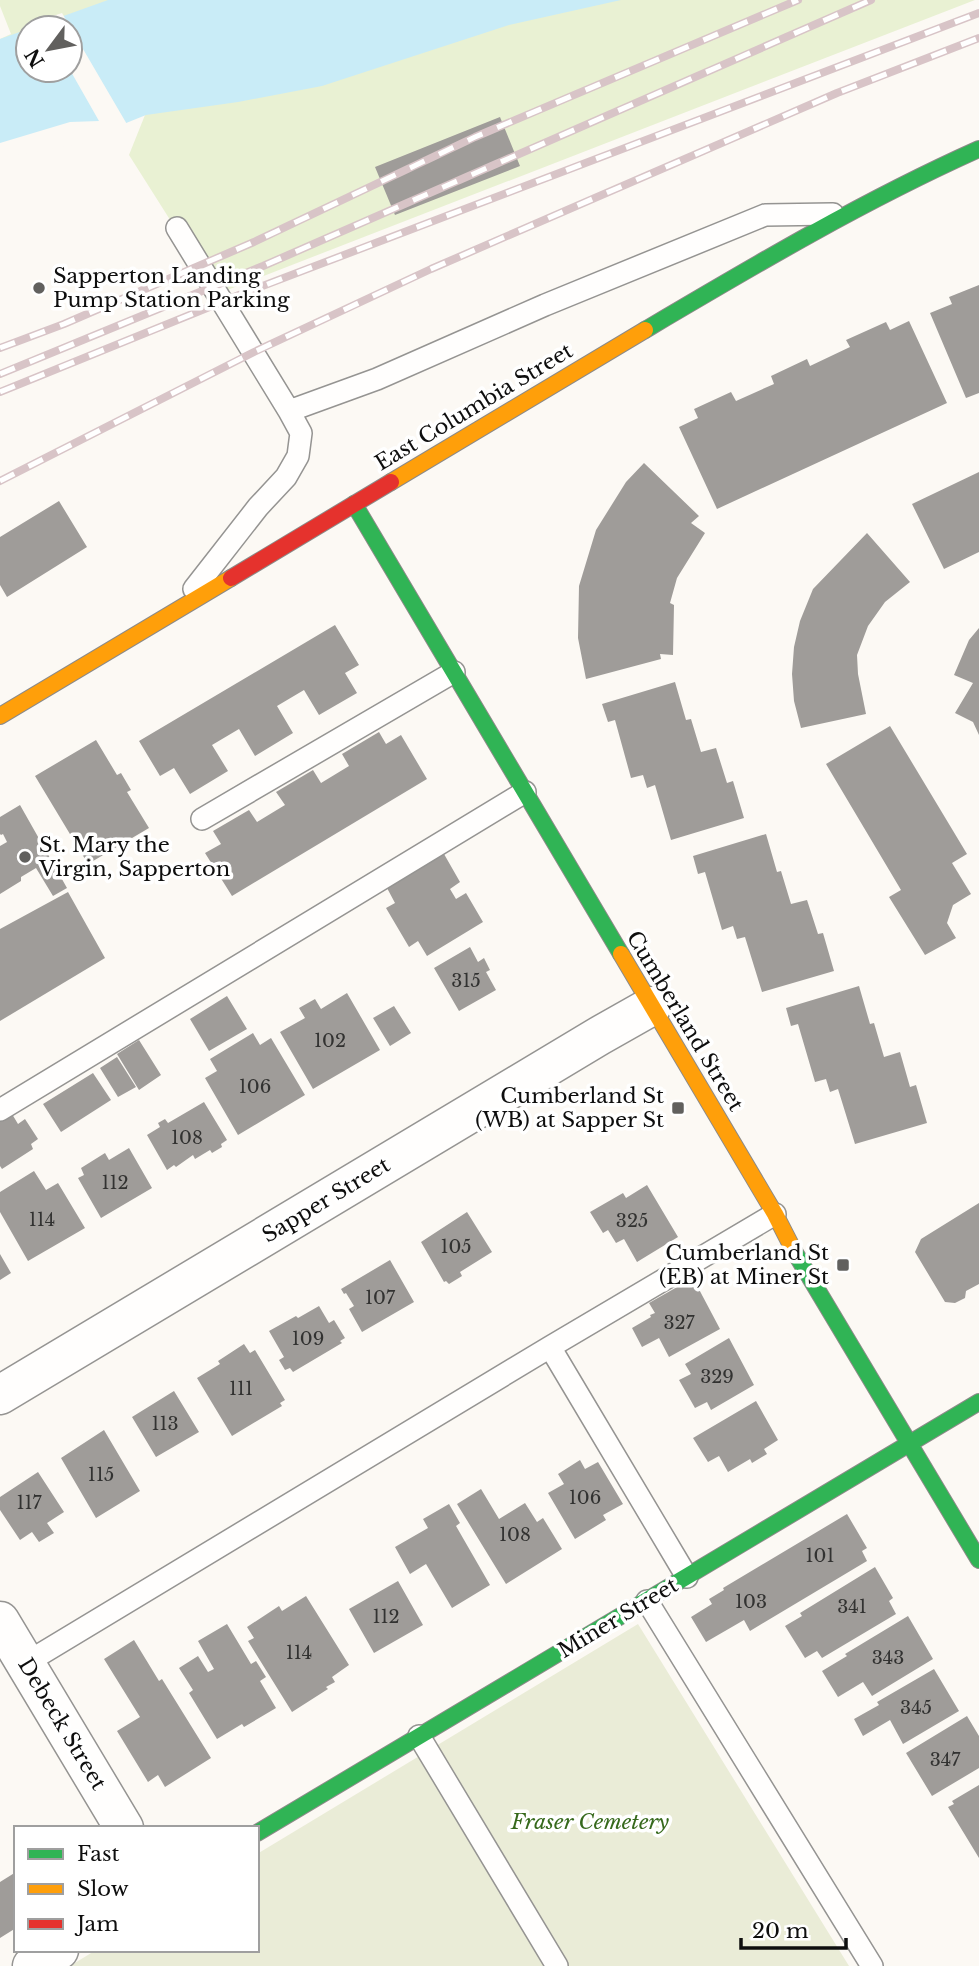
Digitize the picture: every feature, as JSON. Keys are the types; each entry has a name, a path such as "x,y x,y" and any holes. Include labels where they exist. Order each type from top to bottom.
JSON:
{"street":[{"name":"East Columbia Street","path":"0,716 433,455 844,214 979,149"},
{"name":"Cumberland Street","path":"354,504 979,1560"},
{"name":"Sapper Street","path":"0,1395 652,1006"},
{"name":"Miner Street","path":"259,1832 979,1402"},
{"name":"Debeck Street","path":"0,1621 123,1826"},
{"path":"32,1966 56,1952"}],"lane":[{"path":"289,411 377,379 545,305 765,215 844,214"},
{"path":"177,228 301,433 298,456 286,477 258,507 178,610"},
{"path":"202,819 454,672"},
{"path":"0,1110 525,792"},
{"path":"26,1663 775,1214"},
{"path":"550,1347 687,1577"},
{"path":"647,1601 872,1966"},
{"path":"419,1736 557,1966"}],"green space":[{"path":"0,0 181,0 84,24 84,14 14,14 14,76 0,81 0,39 11,34"},
{"path":"420,0 975,0 217,294 129,155 145,115 70,122"},
{"name":"Fraser Cemetery","path":"638,1624 849,1966 70,1966 93,1952 259,1952 259,1853"}],"water":[{"path":"108,0 621,0 509,25 322,86 238,102 146,115 89,138 0,154 0,39 14,34 14,84 84,84 84,14 69,14"}],"pier":[{"path":"84,51 128,126 90,142 0,158 0,143 70,122 99,121 78,84 84,84"}],"building":[{"path":"500,117 520,166 395,215 375,167"},
{"path":"979,285 979,393 966,398 930,313 952,304 949,297"},
{"path":"909,321 947,403 717,509 679,427 698,418 694,409 731,392 736,401 774,384 771,376 807,359 810,366 850,347 846,340 886,322 890,330"},
{"path":"644,463 699,516 691,523 705,533 677,578 670,603 674,605 673,655 660,654 661,659 586,679 578,638 579,586 596,530 626,482"},
{"path":"979,472 979,552 944,569 912,504"},
{"path":"59,501 87,547 7,597 0,585 0,537"},
{"path":"867,533 910,582 885,602 868,626 857,655 866,714 801,728 794,701 792,674 800,621 813,589"},
{"path":"335,625 359,665 345,673 357,693 319,715 304,690 277,706 293,733 255,756 239,729 212,745 228,771 190,794 174,768 160,776 139,741"},
{"path":"979,628 979,735 973,722 955,713 973,683 954,675 969,640"},
{"path":"675,682 686,720 691,719 701,752 716,748 727,783 733,781 744,818 671,840 655,785 647,788 643,775 631,778 615,720 608,722 602,704"},
{"path":"890,726 967,854 952,863 971,894 953,905 947,923 956,938 925,955 889,897 901,890 826,764"},
{"path":"379,732 386,744 401,735 427,779 232,896 205,853 221,844 213,831 249,810 257,822 285,805 276,792 313,770 321,783 349,766 342,754"},
{"path":"96,740 117,775 121,773 131,790 127,792 149,828 88,864 35,776"},
{"name":"St. Mary the Virgin, Sapperton","path":"20,805 67,888 53,896 36,868 0,894 0,846 7,842 3,834 0,834 0,817"},
{"path":"766,834 777,872 781,871 791,904 807,900 818,934 823,933 834,971 762,992 745,937 737,939 733,926 722,930 705,872 698,874 693,856"},
{"path":"444,854 460,882 450,889 456,899 466,893 483,922 427,956 418,941 409,947 386,908 395,903 387,888"},
{"path":"68,892 105,958 0,1021 0,929"},
{"path":"470,947 478,962 484,958 490,970 486,972 496,990 459,1011 434,968"},
{"path":"859,986 870,1024 874,1023 884,1057 900,1052 910,1087 916,1085 927,1123 855,1144 838,1089 830,1092 826,1079 815,1082 798,1024 791,1026 786,1008"},
{"path":"347,993 380,1050 313,1089 280,1032 305,1018 299,1008 315,999 321,1009"},
{"path":"227,996 247,1029 209,1051 190,1019"},
{"path":"394,1006 411,1033 390,1046 373,1018"},
{"path":"253,1033 260,1045 271,1038 305,1095 238,1135 205,1078 217,1071 210,1059"},
{"path":"139,1040 161,1075 139,1090 117,1054"},
{"path":"117,1057 136,1087 118,1097 100,1068"},
{"path":"93,1073 111,1100 61,1132 43,1104"},
{"path":"204,1102 227,1140 212,1153 210,1150 195,1159 193,1155 167,1170 147,1135 160,1127 158,1123 165,1119 168,1123"},
{"path":"12,1114 18,1124 25,1119 38,1139 31,1144 33,1149 2,1169 0,1121"},
{"path":"129,1148 152,1188 101,1218 78,1178 84,1175 81,1168 105,1153 109,1160"},
{"path":"34,1171 46,1190 58,1183 85,1228 28,1261 0,1212 0,1192"},
{"path":"647,1185 678,1237 637,1262 624,1239 616,1243 608,1230 603,1233 590,1212 623,1193 626,1198"},
{"path":"979,1203 979,1284 966,1291 965,1298 955,1303 945,1302 915,1252 921,1239"},
{"path":"467,1212 492,1252 460,1272 462,1276 449,1284 444,1282 421,1242"},
{"path":"0,1254 11,1273 0,1280"},
{"path":"390,1260 414,1302 362,1332 349,1309 354,1306 341,1289"},
{"path":"693,1278 720,1329 669,1357 659,1338 642,1347 632,1328 655,1313 649,1303"},
{"path":"319,1306 329,1323 334,1320 345,1338 340,1341 342,1343 293,1372 290,1368 285,1370 279,1360 284,1357 269,1331"},
{"path":"729,1338 754,1385 711,1410 707,1402 695,1408 679,1380 691,1374 685,1364"},
{"path":"244,1344 250,1353 255,1350 285,1400 280,1403 282,1406 232,1436 197,1378 220,1364 218,1361"},
{"path":"174,1391 199,1432 156,1457 132,1417"},
{"path":"756,1401 778,1440 764,1449 767,1454 752,1463 750,1459 728,1472 719,1456 708,1462 693,1438"},
{"path":"104,1430 140,1491 96,1518 61,1458"},
{"path":"580,1460 585,1469 598,1462 623,1504 603,1515 606,1520 575,1539 548,1493 564,1484 558,1474"},
{"path":"38,1472 64,1512 47,1523 54,1533 39,1542 32,1532 20,1540 0,1510 0,1497"},
{"path":"481,1489 499,1519 525,1503 537,1522 543,1518 562,1549 506,1584 457,1504"},
{"path":"449,1504 460,1523 456,1526 490,1585 452,1608 426,1564 410,1574 395,1547 428,1528 423,1519"},
{"path":"847,1514 867,1548 862,1551 867,1561 750,1631 744,1620 706,1642 691,1617 712,1604 709,1599"},
{"path":"875,1567 893,1598 889,1601 896,1614 822,1658 817,1651 805,1658 785,1626 802,1616 800,1613"},
{"path":"398,1581 423,1625 374,1653 349,1609"},
{"path":"306,1596 349,1665 332,1677 335,1682 326,1687 328,1689 292,1712 248,1641 254,1638 247,1627 279,1606 282,1611"},
{"path":"908,1616 933,1659 872,1696 863,1682 838,1697 822,1671"},
{"path":"227,1624 251,1664 256,1661 266,1677 260,1681 276,1708 217,1739 189,1693 193,1690 179,1668 198,1656 208,1672 214,1669 198,1641"},
{"path":"134,1640 159,1681 162,1679 211,1758 165,1787 158,1775 148,1782 117,1731 140,1717 104,1659"},
{"path":"934,1669 959,1711 903,1744 890,1720 863,1736 854,1719 879,1705 877,1702"},
{"path":"967,1716 979,1736 979,1768 932,1796 906,1753"},
{"path":"979,1785 979,1858 948,1807 954,1804 952,1801"},
{"path":"14,1873 14,1929 0,1938 0,1882"}],"railway":[{"path":"0,348 64,324 254,242 475,137 798,0"},
{"path":"0,374 263,266 871,0"},
{"path":"0,392 239,295 979,13"},
{"path":"0,481 254,352 431,269 837,93 979,38"}],"traffic: fast":[{"path":"645,330 851,212 979,149"},
{"path":"354,504 621,954"},
{"path":"794,1251 979,1560"},
{"path":"259,1832 979,1402"}],"traffic: slow":[{"path":"391,482 645,330"},
{"path":"0,716 231,578"},
{"path":"621,954 775,1214 794,1251"}],"traffic: jam":[{"path":"231,578 391,482"}],"place":[{"name":"Sapperton Landing Pump Station Parking","path":"39,288"},
{"name":"St. Mary the Virgin, Sapperton","path":"25,857"},
{"name":"Cumberland St (WB) at Sapper St","path":"678,1108"},
{"name":"Cumberland St (EB) at Miner St","path":"843,1265"}]}
